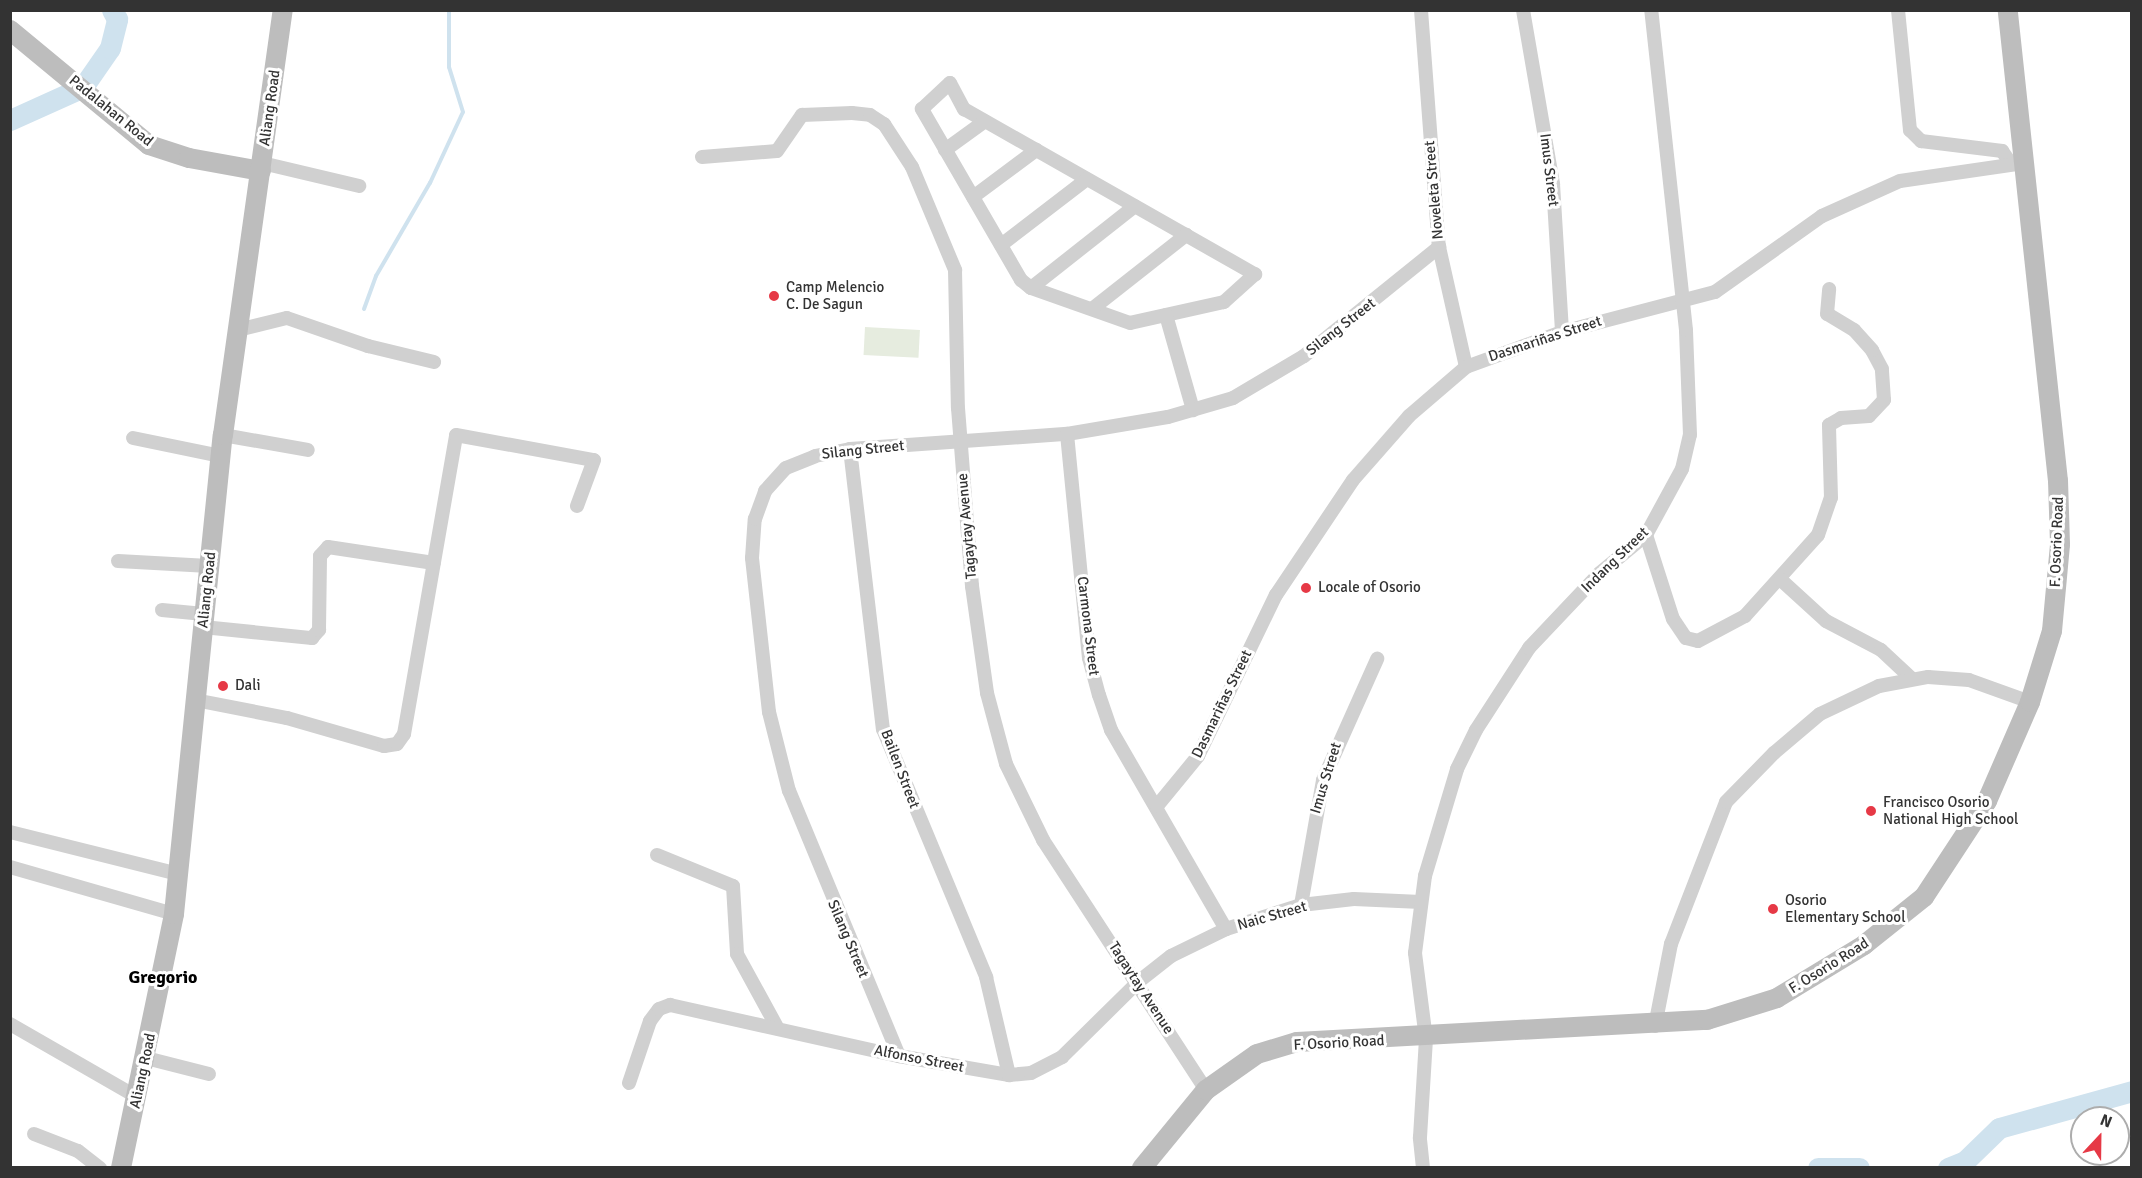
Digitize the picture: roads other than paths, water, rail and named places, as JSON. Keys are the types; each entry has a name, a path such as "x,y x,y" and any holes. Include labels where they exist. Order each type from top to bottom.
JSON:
{"street":[{"name":"Aliang Road","path":"122,1167 174,914 223,435 283,10"},
{"name":"Noveleta Street","path":"1421,10 1439,247 1466,367"},
{"name":"Imus Street","path":"1523,10 1553,184 1562,332"},
{"name":"Indang Street","path":"1423,1167 1420,1137 1426,1039 1415,952 1421,902 1440,816 1476,730 1529,648 1600,573 1646,535 1682,469 1690,435 1692,398 1683,299 1651,10"},
{"path":"1898,10 1910,130 1921,141 2002,151 2017,164"},
{"name":"F. Osorio Road","path":"1142,1167 1206,1090 1257,1054 1297,1042 1426,1039 1655,1026 1707,1020 1777,998 1864,945 1924,897 1987,801 2030,702 2052,631 2060,544 2056,462 2017,164 2008,10"},
{"name":"Padalahan Road","path":"18,36 144,141 189,158 262,167"},
{"path":"950,83 964,109 985,121 1087,179 1255,274 1224,302 1130,322 1031,288 1001,245 922,109 950,83"},
{"name":"Tagaytay Avenue","path":"702,157 777,152 802,115 852,113 870,115 884,124 928,199 955,270 960,442 987,693 1006,764 1044,840 1206,1090"},
{"path":"945,150 985,121"},
{"path":"973,197 1036,150"},
{"name":"Dasmariñas Street","path":"1157,806 1198,756 1276,595 1353,480 1410,416 1466,367 1562,332 1719,290 1822,216 1900,181 2017,164"},
{"path":"262,167 358,186"},
{"path":"1001,245 1087,179"},
{"path":"1031,288 1135,206"},
{"path":"1092,309 1186,235"},
{"name":"Silang Street","path":"899,1056 789,791 769,712 752,558 755,519 765,491 786,468 850,449 1067,434 1194,410 1274,377 1439,247"},
{"path":"1646,535 1673,619 1686,638 1708,639 1745,616 1781,580 1818,535 1831,498 1829,425 1841,418 1869,416 1884,400 1882,369 1872,350 1854,330 1827,314 1829,289"},
{"path":"1166,315 1194,410"},
{"path":"238,330 287,318 368,346 434,362"},
{"name":"Carmona Street","path":"1067,434 1089,658 1112,729 1226,929"},
{"path":"223,435 308,450"},
{"path":"195,700 287,718 384,746 397,744 404,734 456,435 594,460 577,506"},
{"path":"133,438 221,456"},
{"name":"Bailen Street","path":"850,449 883,729 986,977 1009,1075"},
{"path":"162,610 203,621 312,638 319,630 320,556 328,547 434,563"},
{"path":"117,561 209,566"},
{"path":"1781,580 1826,621 1881,650 1912,680"},
{"name":"Imus Street","path":"1301,905 1323,780 1377,659"},
{"path":"1655,1026 1671,944 1734,788 1820,714 1879,686 1912,680 1969,680 2030,702"},
{"path":"10,832 179,874"},
{"path":"657,855 733,886 737,954 778,1029"},
{"path":"10,867 174,914"},
{"name":"Naic Street","path":"1138,982 1171,956 1226,929 1301,905 1354,899 1421,902"},
{"name":"Alfonso Street","path":"629,1083 650,1021 659,1008 670,1005 899,1056 1009,1075 1046,1068 1062,1057 1138,982"},
{"path":"10,1024 137,1097"},
{"path":"146,1058 208,1074"},
{"path":"34,1134 78,1151 100,1167"}],"waterway":[{"path":"10,120 83,87 110,48 117,19 112,10"},
{"path":"364,309 376,276 430,183 463,112 449,67 449,10"},
{"path":"1948,1168 1965,1161 1999,1128 2132,1091"},
{"path":"1818,1168 1859,1168"}],"place":[{"name":"Camp Melencio C. De Sagun","path":"774,296"},
{"name":"Locale of Osorio","path":"1306,588"},
{"name":"Dali","path":"223,686"},
{"name":"Francisco Osorio National High School","path":"1871,811"},
{"name":"Osorio Elementary School","path":"1773,909"}],"district":[{"name":"Gregorio","path":"163,977"}]}
